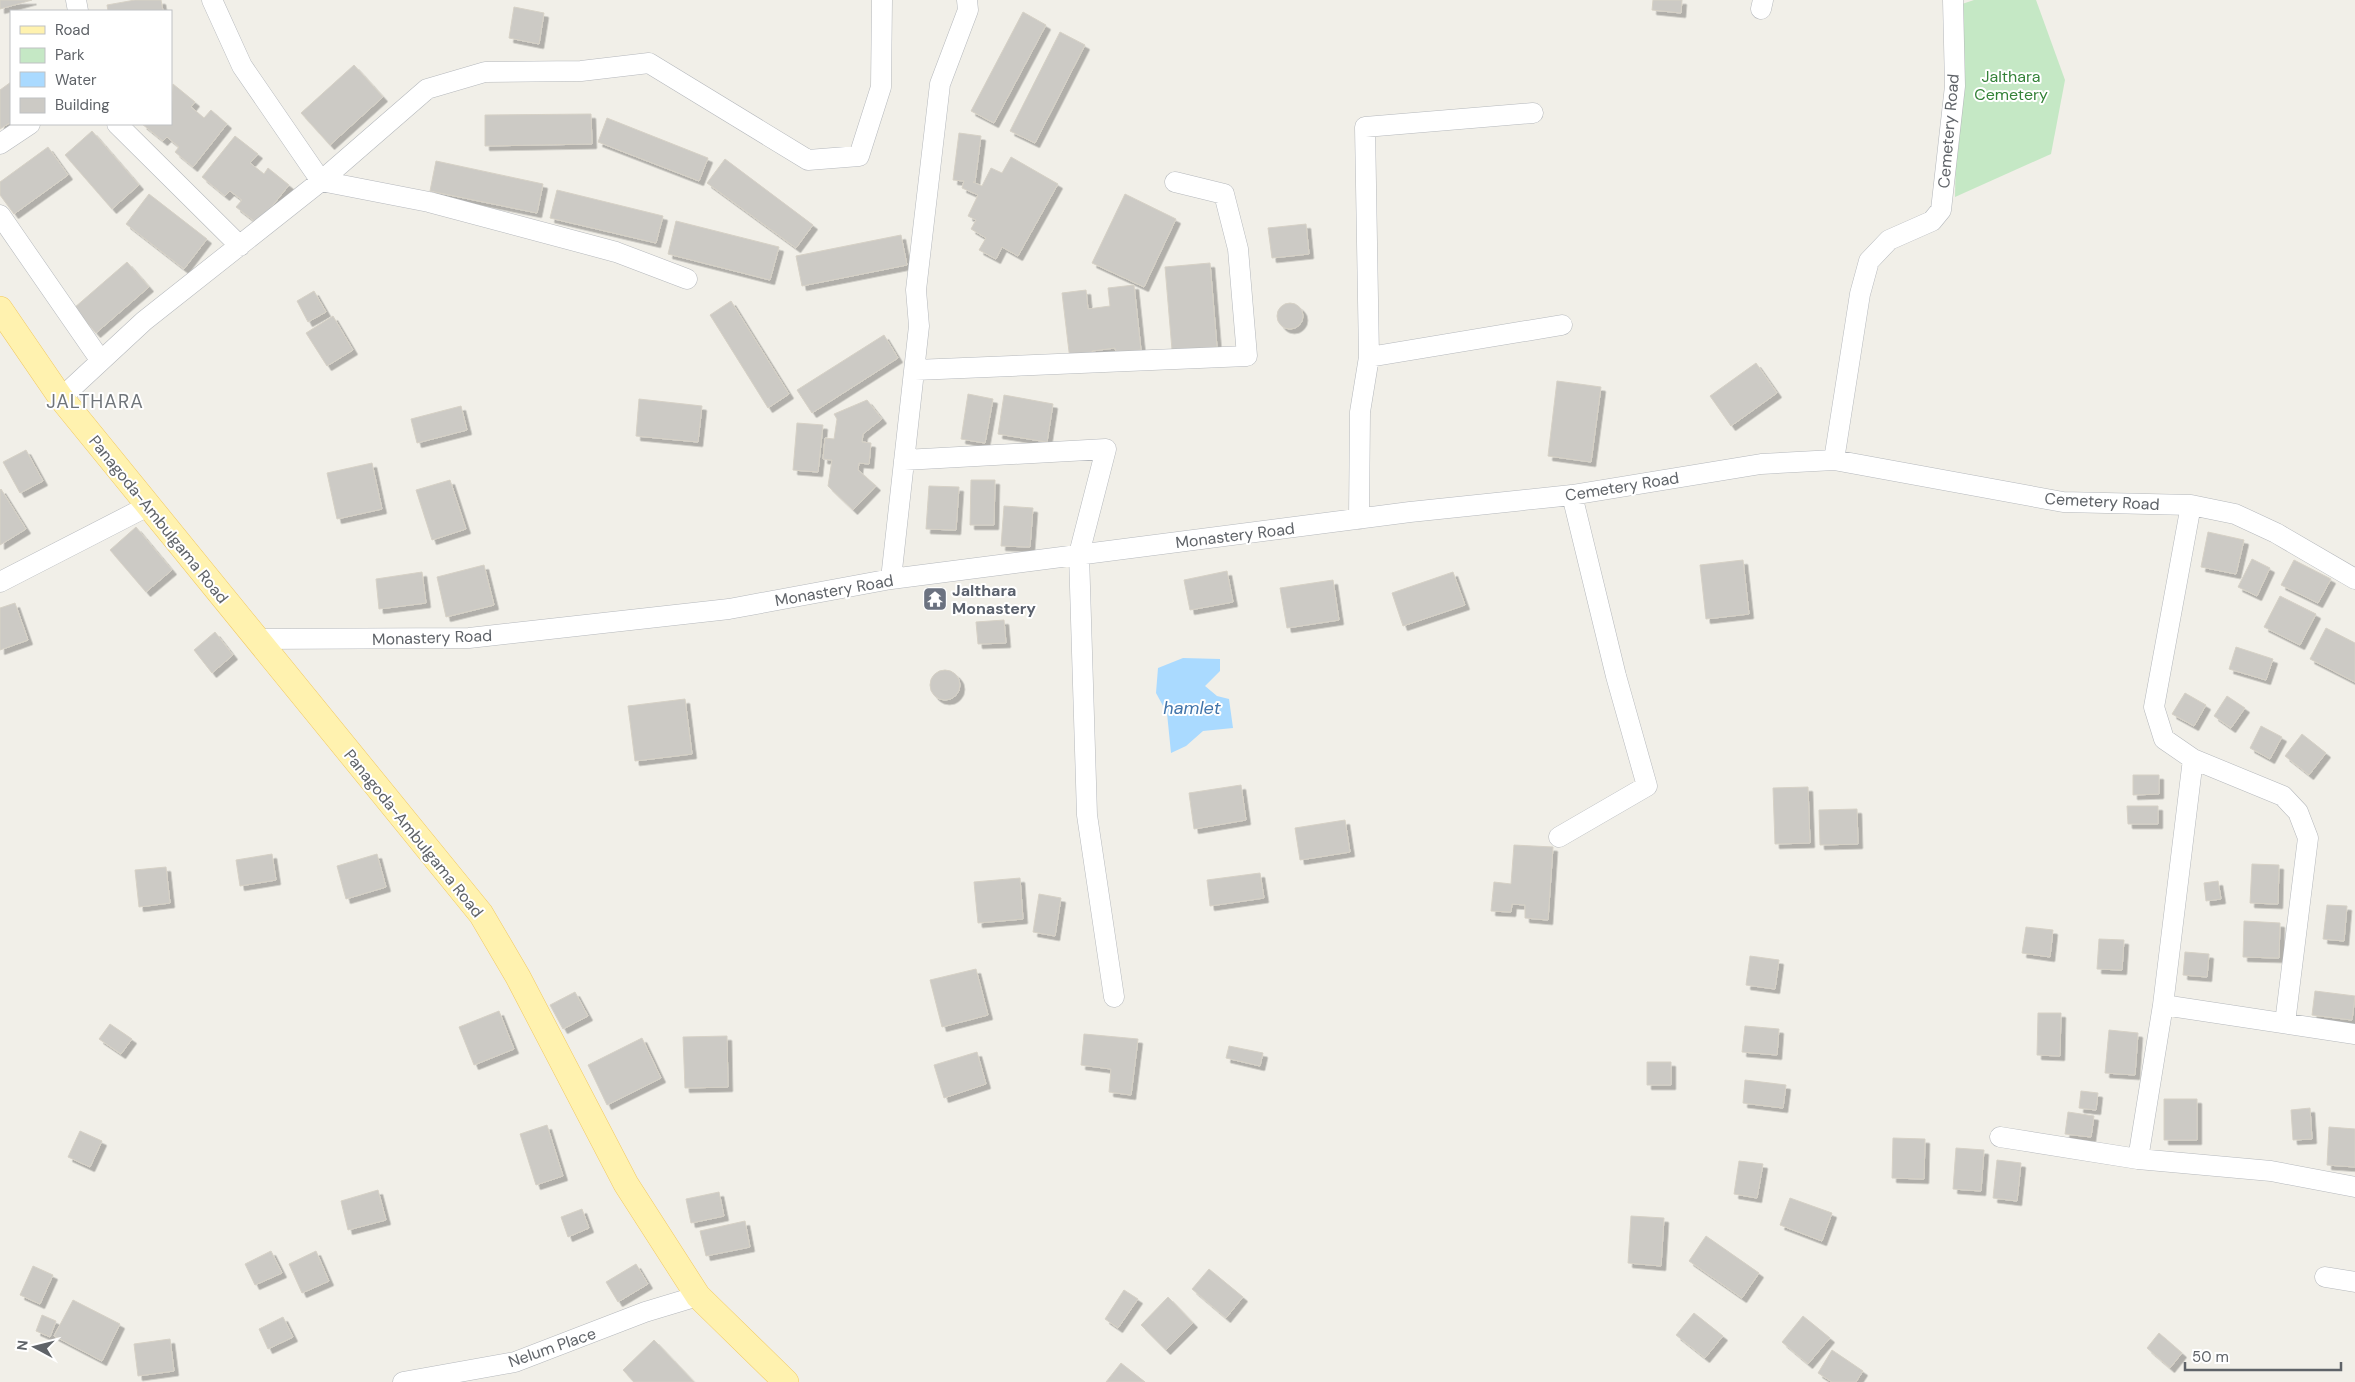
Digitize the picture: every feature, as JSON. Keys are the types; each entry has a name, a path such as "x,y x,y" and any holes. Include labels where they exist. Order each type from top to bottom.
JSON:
{"main road":[{"name":"Panagoda-Ambulgama Road","path":"0,310 61,398 256,640 481,914 518,977 626,1184 698,1296 786,1382"}],"street":[{"path":"212,0 242,66 322,181 439,204 616,252 687,279"},
{"path":"61,398 144,321 322,181 427,89 485,72 581,71 649,63 808,160 859,156 881,86 882,0"},
{"path":"891,579 920,326 916,290 940,84 968,10 967,0"},
{"name":"Cemetery Road","path":"1834,460 1860,294 1869,261 1889,240 1932,222 1941,210 1955,86 1953,0"},
{"path":"1360,519 1360,412 1369,356 1365,127 1533,113"},
{"path":"0,144 28,125"},
{"path":"118,125 240,246"},
{"path":"915,370 1247,356 1238,250 1224,194 1175,182"},
{"path":"0,215 101,361"},
{"path":"1369,356 1562,325"},
{"path":"904,460 1106,449 1080,554 1087,815 1114,997"},
{"name":"Cemetery Road","path":"1410,512 1572,495 1761,464 1834,460 2063,502 2192,505 2234,514 2276,532 2355,579"},
{"path":"1559,837 1648,786 1616,676 1572,495"},
{"path":"2192,505 2154,707 2164,739 2193,759 2283,796 2298,812 2308,838 2285,1023"},
{"path":"0,582 148,506"},
{"name":"Monastery Road","path":"256,640 469,638 730,609 891,579 1410,512"},
{"path":"2138,1159 2163,1005 2193,759"},
{"path":"2163,1005 2355,1034"},
{"path":"2000,1137 2138,1159 2271,1171 2355,1187"},
{"path":"2325,1277 2355,1282"},
{"name":"Nelum Place","path":"403,1382 515,1362 646,1312 698,1296"}],"green space":[{"name":"Jalthara Cemetery","path":"1974,0 2036,0 2065,80 2051,154 1955,197 1959,5"}],"water":[{"name":"hamlet","path":"1183,658 1220,659 1220,671 1205,686 1217,696 1229,699 1233,728 1203,731 1186,746 1171,753 1167,713 1156,693 1158,668"}],"building":[{"path":"0,0 32,0 0,9"},
{"path":"135,0 161,0 163,10 108,10 107,5"},
{"path":"1653,0 1682,0 1681,13 1652,10"},
{"path":"514,7 544,13 539,44 509,38"},
{"path":"1023,12 1046,25 994,123 971,111"},
{"path":"1060,32 1085,45 1035,143 1010,131"},
{"path":"354,65 383,97 330,145 301,113"},
{"path":"10,83 10,123 0,129 0,90"},
{"path":"173,84 195,102 191,107 204,118 211,110 227,124 193,167 175,152 179,147 167,137 163,141 143,125 172,125"},
{"path":"591,114 592,144 485,146 485,115"},
{"path":"607,118 708,158 699,181 598,142"},
{"path":"92,131 139,185 112,209 65,155"},
{"path":"959,133 981,136 975,182 973,182 982,186 991,168 1002,173 1011,157 1058,184 1018,256 1002,247 996,259 979,250 986,238 971,229 976,220 968,216 978,195 962,188 964,181 953,180"},
{"path":"235,136 258,154 250,163 264,174 268,168 289,185 258,224 236,207 242,200 230,191 225,196 202,177"},
{"path":"48,147 68,175 14,214 0,195 0,182"},
{"path":"725,159 813,225 796,248 707,183"},
{"path":"436,161 543,184 537,213 430,191"},
{"path":"557,190 663,216 656,243 550,218"},
{"path":"149,194 207,239 184,269 126,224"},
{"path":"1125,194 1176,219 1144,287 1092,263"},
{"path":"676,221 779,247 770,280 668,254"},
{"path":"1306,224 1309,254 1272,258 1268,228"},
{"path":"901,235 907,265 802,286 796,256"},
{"path":"127,262 149,287 96,333 74,308"},
{"path":"1210,263 1217,347 1172,350 1165,267"},
{"path":"1134,285 1141,350 1116,353 1115,348 1092,351 1093,358 1070,360 1062,293 1086,290 1088,309 1110,306 1108,288"},
{"path":"314,291 326,312 308,322 297,301"},
{"path":"731,301 789,394 768,408 710,315"},
{"path":"1290,303 1299,307 1303,316 1299,325 1290,329 1281,325 1277,316 1281,307"},
{"path":"333,316 353,350 327,366 306,333"},
{"path":"884,335 898,358 812,413 797,390"},
{"path":"1756,363 1777,393 1731,426 1710,396"},
{"path":"1557,381 1601,387 1591,462 1548,456"},
{"path":"968,394 993,399 985,443 961,439"},
{"path":"1004,395 1053,404 1047,442 998,434"},
{"path":"639,399 702,406 698,442 636,436"},
{"path":"867,400 882,419 863,434 862,442 871,443 869,464 859,463 858,470 876,486 853,510 828,486 832,460 823,459 825,438 834,439 837,419 834,414"},
{"path":"461,406 467,430 417,443 411,419"},
{"path":"797,423 823,425 818,472 793,470"},
{"path":"26,450 43,481 20,493 3,462"},
{"path":"372,463 382,509 337,519 327,473"},
{"path":"450,480 466,529 432,540 416,490"},
{"path":"971,480 995,480 994,525 970,525"},
{"path":"929,486 959,487 956,530 926,529"},
{"path":"0,490 26,529 0,545"},
{"path":"1004,506 1033,508 1030,547 1001,546"},
{"path":"136,527 172,570 146,592 110,550"},
{"path":"2208,532 2244,540 2236,574 2201,567"},
{"path":"2252,559 2270,568 2257,596 2238,587"},
{"path":"1743,560 1749,614 1706,619 1700,565"},
{"path":"2294,560 2331,579 2318,603 2281,585"},
{"path":"484,565 494,605 446,617 437,577"},
{"path":"1227,571 1233,602 1190,610 1184,580"},
{"path":"422,572 426,603 379,609 376,579"},
{"path":"1453,572 1465,605 1403,626 1392,593"},
{"path":"1333,580 1339,620 1287,628 1280,588"},
{"path":"2280,596 2316,614 2300,645 2264,627"},
{"path":"15,603 28,640 0,650 0,608"},
{"path":"1004,620 1006,643 978,644 976,622"},
{"path":"2326,628 2355,643 2355,682 2310,659"},
{"path":"215,632 233,655 212,673 194,650"},
{"path":"2236,647 2273,659 2266,680 2229,669"},
{"path":"945,670 956,674 960,685 956,696 945,700 934,696 930,685 934,674"},
{"path":"2185,693 2206,705 2194,726 2172,714"},
{"path":"2227,696 2245,708 2231,728 2214,716"},
{"path":"685,699 692,754 635,761 628,706"},
{"path":"2261,726 2282,737 2270,759 2250,748"},
{"path":"2302,734 2326,753 2309,775 2285,756"},
{"path":"2133,775 2159,775 2159,794 2133,795"},
{"path":"1241,785 1246,820 1194,829 1189,793"},
{"path":"1808,787 1810,843 1775,844 1773,788"},
{"path":"2127,806 2158,806 2158,824 2128,824"},
{"path":"1857,809 1858,844 1820,845 1819,810"},
{"path":"1345,820 1350,852 1300,860 1295,828"},
{"path":"1514,845 1553,847 1548,920 1525,918 1525,905 1512,904 1511,912 1491,911 1494,882 1511,884"},
{"path":"272,854 276,880 240,886 236,860"},
{"path":"377,854 386,887 346,899 337,866"},
{"path":"2252,864 2279,865 2278,904 2250,903"},
{"path":"166,867 170,903 139,907 135,870"},
{"path":"1260,873 1264,898 1210,906 1207,880"},
{"path":"1020,878 1023,919 978,923 974,882"},
{"path":"2218,881 2221,899 2206,901 2204,883"},
{"path":"1039,894 1061,898 1055,936 1033,932"},
{"path":"2327,905 2347,906 2344,941 2323,939"},
{"path":"2244,921 2280,923 2279,958 2243,957"},
{"path":"2026,927 2053,930 2050,957 2022,953"},
{"path":"2099,939 2124,940 2122,970 2097,969"},
{"path":"2185,952 2209,954 2207,977 2183,975"},
{"path":"1750,956 1779,960 1775,989 1746,985"},
{"path":"976,969 988,1015 942,1027 930,980"},
{"path":"2315,991 2355,996 2352,1020 2312,1015"},
{"path":"575,992 588,1016 563,1029 550,1005"},
{"path":"499,1011 514,1049 474,1065 459,1027"},
{"path":"2038,1013 2061,1013 2060,1056 2037,1055"},
{"path":"110,1024 132,1039 121,1054 99,1039"},
{"path":"1745,1026 1779,1029 1777,1055 1742,1052"},
{"path":"2109,1030 2138,1033 2135,1075 2105,1073"},
{"path":"1084,1034 1138,1039 1131,1095 1109,1092 1111,1069 1081,1065"},
{"path":"727,1036 728,1087 685,1088 683,1037"},
{"path":"642,1038 661,1078 607,1105 588,1065"},
{"path":"1229,1046 1263,1053 1260,1066 1226,1058"},
{"path":"977,1052 986,1084 944,1098 934,1065"},
{"path":"1647,1062 1671,1062 1671,1085 1647,1085"},
{"path":"1745,1080 1786,1085 1783,1108 1743,1103"},
{"path":"2081,1091 2098,1093 2096,1110 2079,1108"},
{"path":"2164,1099 2197,1099 2197,1140 2164,1140"},
{"path":"2310,1108 2312,1139 2293,1140 2291,1110"},
{"path":"2068,1112 2094,1116 2091,1137 2065,1134"},
{"path":"547,1125 563,1176 536,1185 520,1134"},
{"path":"2329,1127 2355,1129 2355,1167 2327,1165"},
{"path":"80,1131 102,1141 90,1167 68,1157"},
{"path":"1893,1138 1925,1139 1924,1179 1892,1178"},
{"path":"1956,1148 1984,1150 1981,1191 1953,1189"},
{"path":"1997,1160 2021,1163 2017,1201 1993,1198"},
{"path":"1739,1161 1763,1164 1757,1198 1734,1194"},
{"path":"378,1190 386,1220 348,1230 341,1201"},
{"path":"719,1192 724,1216 691,1223 686,1199"},
{"path":"1790,1198 1832,1213 1822,1241 1780,1225"},
{"path":"582,1209 589,1228 568,1237 561,1217"},
{"path":"1631,1216 1664,1218 1661,1266 1628,1263"},
{"path":"745,1221 750,1247 706,1256 700,1231"},
{"path":"1706,1236 1759,1273 1742,1298 1689,1261"},
{"path":"271,1251 282,1273 255,1285 245,1264"},
{"path":"316,1251 329,1281 302,1293 289,1264"},
{"path":"636,1264 648,1284 618,1302 606,1282"},
{"path":"33,1266 53,1275 40,1304 20,1295"},
{"path":"1209,1269 1243,1297 1226,1318 1192,1289"},
{"path":"1124,1290 1138,1299 1118,1328 1105,1319"},
{"path":"1168,1297 1193,1323 1166,1350 1141,1325"},
{"path":"73,1300 120,1324 102,1361 54,1336"},
{"path":"1694,1313 1723,1336 1705,1358 1676,1335"},
{"path":"42,1315 56,1321 50,1337 36,1331"},
{"path":"1803,1316 1830,1338 1808,1364 1782,1342"},
{"path":"283,1317 293,1337 268,1349 259,1329"},
{"path":"2159,1333 2182,1353 2170,1368 2147,1348"},
{"path":"170,1339 174,1371 138,1376 134,1344"},
{"path":"654,1340 694,1382 634,1382 623,1370"},
{"path":"1832,1350 1863,1371 1856,1382 1832,1382 1818,1373"},
{"path":"1121,1363 1145,1382 1106,1382"}],"place":[{"name":"Jalthara Monastery","path":"935,599"}],"district":[{"name":"JALTHARA","path":"95,401"}]}
